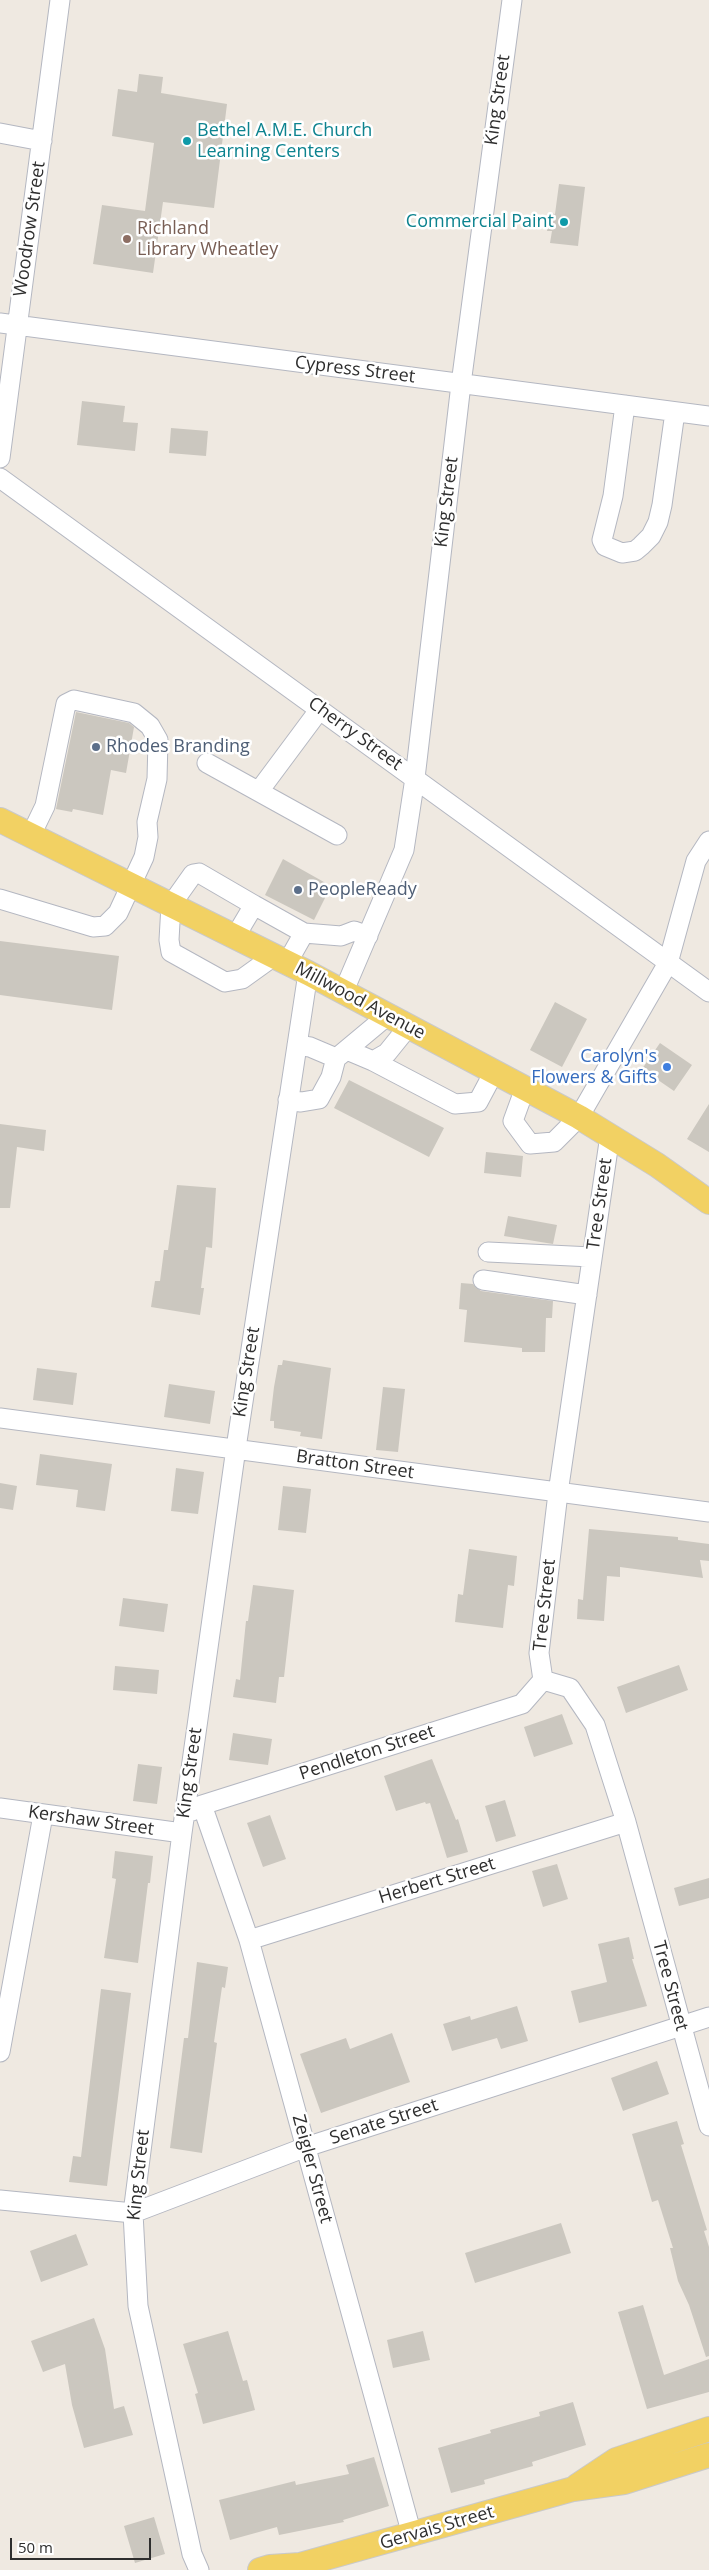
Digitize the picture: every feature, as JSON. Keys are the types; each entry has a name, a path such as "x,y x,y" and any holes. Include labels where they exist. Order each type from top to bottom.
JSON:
{"main road":[{"name":"Millwood Avenue","path":"0,820 290,964 579,1117 610,1135 709,1202"},
{"name":"Gervais Street","path":"573,2489 616,2460 709,2429"},
{"name":"Gervais Street","path":"260,2570 270,2567 299,2568 573,2489 624,2482 709,2455"}],"street":[{"name":"Woodrow Street","path":"0,451 9,325 42,141 60,0"},
{"name":"King Street","path":"344,993 404,850 415,778 461,384 512,0"},
{"path":"0,133 42,141"},
{"name":"Cypress Street","path":"9,325 709,416"},
{"path":"625,405 613,496 602,540 606,546 622,553 635,551 641,546 651,536 658,522 675,412"},
{"name":"Cherry Street","path":"0,478 709,992"},
{"path":"0,899 93,927 105,926 118,913 144,857 148,837 147,822 158,779 158,740 150,726 134,713 74,700 66,704 45,806 31,835"},
{"path":"259,791 320,709"},
{"path":"207,762 337,835"},
{"path":"524,1088 513,1121 530,1144 554,1142 579,1117 668,963 696,861 709,841"},
{"path":"304,932 290,964 242,979 225,982 171,952 169,940 171,905 193,874 199,873 304,932 341,936 354,931 368,936"},
{"path":"235,937 254,905"},
{"name":"King Street","path":"199,2570 192,2554 138,2306 133,2213 183,1824 236,1448 297,1045 290,964"},
{"path":"288,1100 301,1102 319,1099 342,1054 387,1016"},
{"path":"374,1060 387,1053 408,1027"},
{"path":"297,1045 374,1060 456,1104 478,1102 494,1072"},
{"name":"Tree Street","path":"610,1135 558,1493 539,1653 543,1680 570,1688 595,1725 626,1822 709,2126"},
{"path":"488,1252 592,1257"},
{"path":"483,1280 587,1295"},
{"name":"Bratton Street","path":"0,1418 709,1512"},
{"name":"Pendleton Street","path":"183,1824 202,1805 522,1704 543,1680"},
{"name":"Zeigler Street","path":"202,1805 249,1940 412,2535"},
{"name":"Kershaw Street","path":"0,1808 43,1815 183,1824"},
{"path":"0,2052 43,1815"},
{"name":"Herbert Street","path":"249,1940 626,1822"},
{"name":"Senate Street","path":"0,2200 133,2213 306,2147 709,2017"}],"building":[{"name":"Bethel A.M.E. Church Learning Centers","path":"139,74 163,77 161,93 227,104 214,208 163,202 153,273 93,264 102,205 145,211 154,143 112,136 118,89 137,92"},
{"name":"Commercial Paint","path":"559,184 585,187 578,246 550,243 552,231 547,231 549,213 555,214"},
{"path":"82,401 125,406 123,422 138,423 135,451 77,445"},
{"path":"171,428 208,431 206,456 169,453"},
{"name":"Rhodes Branding","path":"76,712 129,723 134,727 126,773 111,770 103,815 73,809 72,812 56,809"},
{"name":"PeopleReady","path":"283,859 331,886 314,920 265,895"},
{"path":"0,941 119,956 112,1010 0,995"},
{"path":"555,1002 587,1019 562,1067 530,1050"},
{"name":"Carolyn's Flowers & Gifts","path":"660,1043 692,1065 674,1091 642,1069"},
{"path":"349,1080 444,1128 429,1157 334,1108"},
{"path":"709,1104 709,1152 687,1139"},
{"path":"0,1124 46,1130 44,1151 17,1147 10,1208 0,1208"},
{"path":"486,1152 523,1156 521,1177 484,1173"},
{"path":"177,1185 216,1188 212,1248 206,1247 201,1288 204,1288 200,1315 151,1307 155,1281 160,1281 164,1250 168,1250"},
{"path":"508,1216 557,1225 553,1244 504,1236"},
{"path":"461,1283 473,1284 481,1291 553,1301 552,1318 546,1318 545,1352 522,1352 522,1348 464,1342 467,1310 459,1309"},
{"path":"283,1360 331,1368 322,1439 300,1436 301,1432 274,1428 274,1421 270,1421 278,1365 282,1365"},
{"path":"37,1368 77,1373 73,1405 33,1400"},
{"path":"169,1384 215,1391 210,1424 164,1417"},
{"path":"383,1387 405,1389 398,1452 376,1450"},
{"path":"40,1454 112,1464 105,1511 76,1507 78,1490 36,1485"},
{"path":"176,1468 204,1472 198,1514 171,1511"},
{"path":"0,1483 17,1486 13,1510 0,1508"},
{"path":"283,1486 311,1489 306,1533 278,1530"},
{"path":"589,1529 678,1537 678,1540 709,1544 709,1561 700,1560 703,1578 620,1567 620,1577 607,1576 604,1621 577,1619 578,1599 583,1600"},
{"path":"469,1549 517,1556 514,1586 508,1585 503,1628 455,1622 458,1594 463,1595"},
{"path":"253,1585 294,1590 284,1677 279,1677 276,1703 233,1697 236,1679 240,1680 246,1621 248,1621"},
{"path":"123,1598 168,1604 164,1632 119,1626"},
{"path":"679,1665 688,1690 626,1713 617,1687"},
{"path":"115,1666 159,1670 157,1694 113,1690"},
{"path":"562,1714 573,1744 534,1757 524,1727"},
{"path":"233,1733 272,1739 268,1765 229,1760"},
{"path":"432,1759 456,1820 458,1819 468,1852 447,1858 430,1803 426,1804 425,1802 396,1811 384,1776"},
{"path":"138,1764 162,1767 157,1804 133,1801"},
{"path":"505,1800 516,1836 496,1842 485,1806"},
{"path":"270,1815 286,1859 263,1867 247,1823"},
{"path":"115,1851 153,1856 138,1963 104,1958 116,1879 112,1878"},
{"path":"557,1864 568,1899 543,1907 532,1871"},
{"path":"709,1878 709,1898 679,1906 674,1888"},
{"path":"629,1937 634,1959 632,1959 647,2006 579,2023 571,1991 607,1982 598,1944"},
{"path":"197,1962 228,1967 225,1988 222,1987 214,2042 217,2043 202,2153 170,2148 184,2038 188,2038"},
{"path":"101,1989 131,1993 107,2186 69,2182 73,2156 81,2157"},
{"path":"517,2006 528,2041 501,2049 497,2038 452,2051 443,2024 470,2016 471,2020"},
{"path":"392,2033 410,2082 321,2113 300,2054 346,2038 350,2049"},
{"path":"657,2061 669,2094 623,2111 611,2078"},
{"path":"677,2121 684,2144 681,2145 707,2230 704,2231 709,2247 709,2356 706,2357 689,2305 678,2281 670,2248 673,2248 658,2200 652,2202 632,2134"},
{"path":"561,2223 571,2253 475,2283 465,2253"},
{"path":"76,2234 88,2265 41,2282 30,2251"},
{"path":"643,2305 664,2375 709,2359 709,2392 647,2409 618,2312"},
{"path":"94,2318 105,2349 114,2409 124,2406 133,2435 84,2448 72,2405 65,2364 43,2372 31,2341"},
{"path":"228,2331 243,2381 247,2380 255,2410 203,2424 195,2394 198,2393 183,2344"},
{"path":"423,2331 430,2360 393,2368 387,2340"},
{"path":"573,2402 586,2445 532,2462 533,2466 484,2480 485,2484 451,2493 438,2448 491,2433 490,2430 540,2416 539,2412"},
{"path":"374,2457 389,2506 343,2520 344,2522 279,2535 277,2527 230,2540 219,2500 295,2481 296,2485 349,2474 346,2465"},
{"path":"154,2517 165,2554 135,2563 124,2526"}],"place":[{"name":"Bethel A.M.E. Church Learning Centers","path":"187,141"},
{"name":"Commercial Paint","path":"564,222"},
{"name":"Richland Library Wheatley","path":"127,239"},
{"name":"Rhodes Branding","path":"96,747"},
{"name":"PeopleReady","path":"298,890"},
{"name":"Carolyn's Flowers & Gifts","path":"667,1067"}]}
